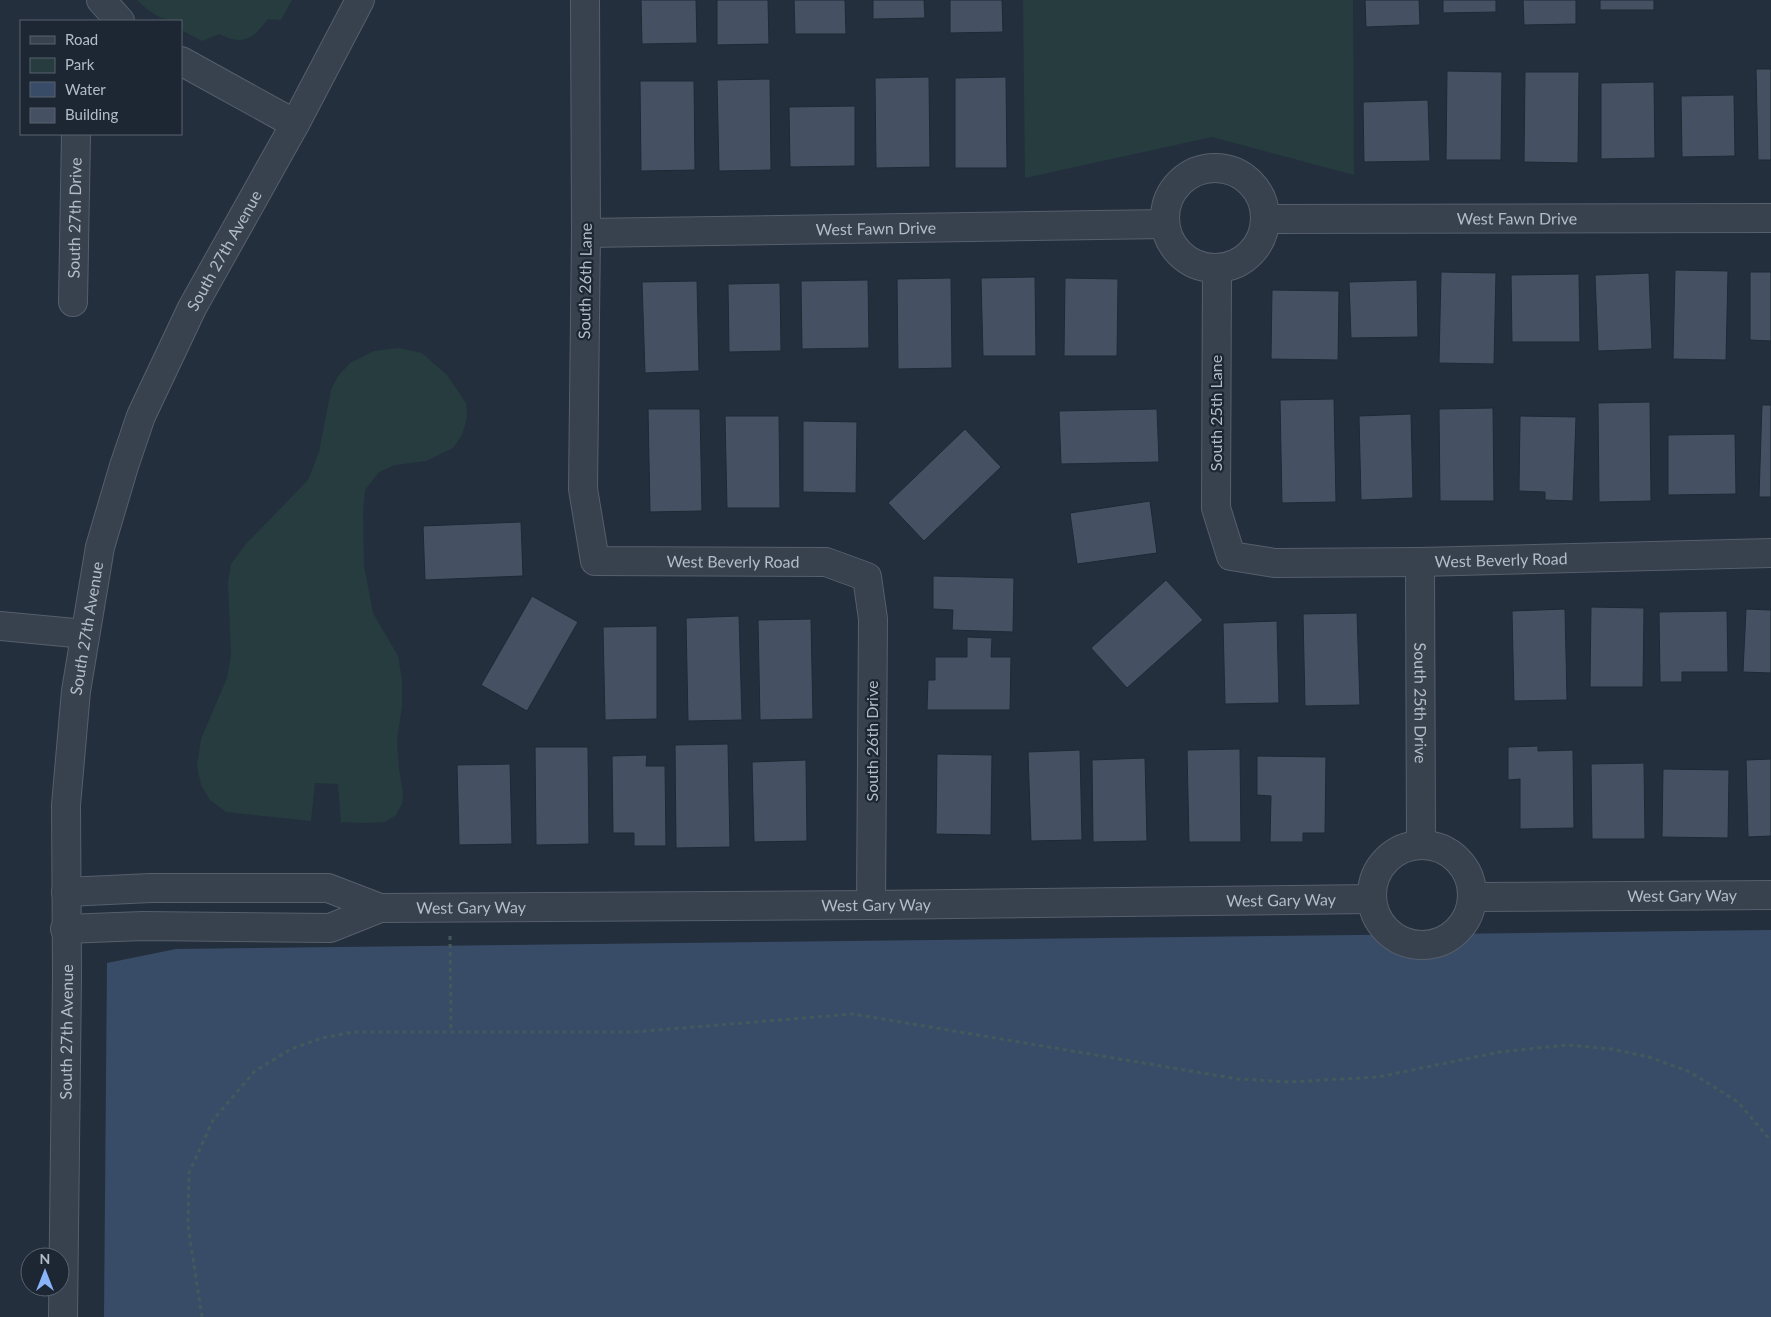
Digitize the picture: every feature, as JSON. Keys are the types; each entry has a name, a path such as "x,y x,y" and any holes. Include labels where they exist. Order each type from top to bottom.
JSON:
{"street":[{"name":"South 27th Avenue","path":"63,1317 66,805 76,691 100,546 141,416 192,308 295,124 360,0"},
{"name":"South 26th Lane","path":"584,0 586,233 583,489 595,561"},
{"path":"182,61 295,124"},
{"name":"South 27th Drive","path":"73,302 76,135"},
{"path":"1220,168 1235,172 1248,180 1257,191 1263,205 1265,220 1256,248 1245,258 1231,266 1217,269 1192,263 1173,247 1167,236 1165,209 1170,194 1179,183 1191,174 1205,169 1220,168"},
{"name":"West Fawn Drive","path":"1265,220 1771,218"},
{"name":"West Fawn Drive","path":"586,233 1165,224"},
{"name":"South 25th Lane","path":"1217,269 1216,508 1231,556"},
{"name":"West Beverly Road","path":"1231,556 1275,563 1420,562 1771,553"},
{"name":"West Beverly Road","path":"595,561 826,562 868,577"},
{"name":"South 25th Drive","path":"1420,562 1421,845"},
{"name":"South 26th Drive","path":"868,577 873,619 871,905"},
{"path":"0,626 85,634"},
{"path":"1421,845 1437,847 1452,855 1463,866 1470,880 1472,897 1470,910 1464,922 1455,933 1443,941 1430,945 1416,945 1403,941 1391,934 1382,924 1375,912 1372,899 1373,882 1380,868 1391,856 1405,848 1421,845"},
{"name":"West Gary Way","path":"66,892 151,888 328,888 380,908"},
{"name":"West Gary Way","path":"1472,897 1771,895"},
{"name":"West Gary Way","path":"65,929 143,926 330,928 380,908 1372,899"}],"path":[{"path":"450,907 451,1032"},
{"path":"202,1317 188,1226 189,1173 213,1120 255,1071 291,1049 322,1038 353,1032 633,1032 853,1014 1238,1079 1289,1082 1378,1077 1500,1052 1567,1045 1612,1049 1649,1057 1690,1072 1738,1102 1771,1141"}],"green space":[{"path":"137,0 292,0 281,20 268,19 252,36 241,40 227,38 219,34 202,41 182,31 182,20 168,20 157,16"},
{"path":"1023,0 1353,0 1354,175 1212,137 1025,178"},
{"path":"399,348 422,353 447,375 466,403 467,418 462,435 453,448 426,461 395,465 379,472 365,490 363,514 364,566 373,613 398,656 402,680 402,706 397,740 403,793 402,804 396,815 385,822 341,822 338,784 315,783 311,821 226,812 210,800 201,785 197,766 201,739 227,678 231,656 228,582 231,564 246,544 308,480 319,452 331,390 338,376 350,363 374,351"}],"water":[{"path":"1771,930 1771,1317 104,1317 107,963 176,949"}],"building":[{"path":"641,0 696,0 697,43 642,44"},
{"path":"717,0 768,0 769,44 717,45"},
{"path":"794,0 845,0 846,34 795,34"},
{"path":"873,0 924,0 925,18 873,19"},
{"path":"950,0 1002,0 1003,32 950,33"},
{"path":"1365,0 1419,0 1420,25 1366,27"},
{"path":"1443,0 1496,0 1496,12 1443,13"},
{"path":"1523,0 1576,0 1576,24 1524,25"},
{"path":"1600,0 1654,0 1654,10 1600,10"},
{"path":"1756,69 1771,69 1771,160 1758,160"},
{"path":"1447,71 1502,72 1501,160 1446,160"},
{"path":"1525,72 1579,72 1578,163 1524,162"},
{"path":"929,77 930,167 876,168 875,78"},
{"path":"1006,77 1007,168 955,168 955,78"},
{"path":"770,79 771,170 719,171 717,80"},
{"path":"640,81 694,81 695,170 641,171"},
{"path":"1654,82 1655,158 1601,159 1601,83"},
{"path":"1734,95 1735,156 1682,157 1681,96"},
{"path":"1428,100 1430,161 1364,162 1363,102"},
{"path":"855,106 855,166 790,167 789,107"},
{"path":"1675,270 1728,271 1726,360 1673,359"},
{"path":"1441,272 1496,273 1494,364 1439,363"},
{"path":"1750,272 1771,272 1771,341 1750,340"},
{"path":"1649,273 1652,349 1598,351 1595,275"},
{"path":"1579,274 1580,342 1512,342 1511,275"},
{"path":"1035,277 1036,356 983,356 981,278"},
{"path":"951,278 952,368 898,369 897,279"},
{"path":"1065,278 1118,279 1117,356 1064,356"},
{"path":"868,280 869,348 802,349 801,281"},
{"path":"1417,280 1418,337 1351,338 1349,282"},
{"path":"697,281 699,371 645,373 642,282"},
{"path":"780,283 781,351 729,352 728,284"},
{"path":"1272,290 1339,291 1338,360 1271,359"},
{"path":"1334,399 1336,502 1282,503 1280,400"},
{"path":"1650,402 1651,501 1599,502 1598,403"},
{"path":"1762,405 1771,405 1771,497 1759,497"},
{"path":"1493,408 1494,501 1440,501 1439,409"},
{"path":"648,409 700,409 702,511 650,512"},
{"path":"1157,409 1159,462 1061,464 1059,411"},
{"path":"1411,414 1413,498 1361,500 1359,416"},
{"path":"725,416 779,416 780,508 727,508"},
{"path":"1520,416 1576,417 1573,501 1545,500 1545,492 1519,491"},
{"path":"803,421 857,422 856,493 803,492"},
{"path":"965,429 1001,467 924,541 888,503"},
{"path":"1735,434 1736,494 1668,495 1668,435"},
{"path":"1150,501 1157,553 1077,564 1070,513"},
{"path":"521,522 523,576 425,580 423,526"},
{"path":"933,576 1014,578 1013,632 952,630 953,610 933,609"},
{"path":"1166,580 1203,620 1127,688 1091,648"},
{"path":"532,596 578,622 527,711 481,685"},
{"path":"1591,607 1644,608 1643,687 1590,687"},
{"path":"1565,609 1567,700 1514,701 1512,611"},
{"path":"1746,609 1771,610 1771,673 1743,672"},
{"path":"1727,611 1728,672 1682,672 1682,682 1660,682 1659,612"},
{"path":"1357,613 1360,705 1305,706 1303,614"},
{"path":"739,616 742,720 688,721 686,618"},
{"path":"811,619 813,719 760,720 758,620"},
{"path":"1277,621 1279,703 1225,704 1223,623"},
{"path":"657,626 657,719 605,720 603,627"},
{"path":"967,637 992,638 991,657 1011,657 1010,710 927,710 928,680 935,680 935,657 967,657"},
{"path":"728,744 730,847 676,848 675,745"},
{"path":"1538,746 1538,751 1573,750 1574,828 1520,829 1520,779 1508,780 1508,747"},
{"path":"535,747 588,747 589,844 536,845"},
{"path":"1240,749 1241,842 1189,842 1187,750"},
{"path":"1080,750 1082,840 1031,841 1028,752"},
{"path":"937,754 992,755 991,835 936,834"},
{"path":"647,755 646,766 665,766 666,846 634,846 634,833 613,833 612,756"},
{"path":"1257,756 1326,757 1325,833 1303,833 1303,842 1270,842 1271,796 1257,795"},
{"path":"1145,758 1147,841 1093,842 1092,760"},
{"path":"1771,759 1771,836 1748,837 1746,760"},
{"path":"806,760 807,841 754,842 752,762"},
{"path":"1644,763 1645,839 1592,839 1591,764"},
{"path":"510,764 512,844 459,845 457,765"},
{"path":"1663,769 1729,770 1728,838 1662,837"}]}
